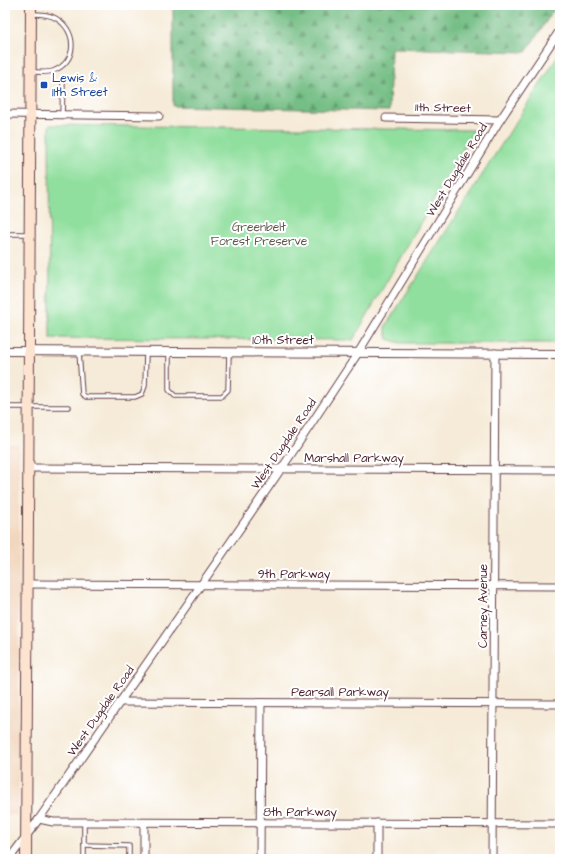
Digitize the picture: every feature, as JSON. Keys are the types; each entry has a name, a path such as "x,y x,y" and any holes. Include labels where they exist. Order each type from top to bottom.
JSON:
{"main road":[{"path":"26,859 31,9"}],"street":[{"name":"West Dugdale Road","path":"9,859 40,819 282,468 358,353 500,120 560,30"},
{"path":"5,114 159,116"},
{"name":"11th Street","path":"386,118 500,120"},
{"name":"10th Street","path":"5,351 560,354"},
{"name":"Carney Avenue","path":"492,859 495,354"},
{"name":"Marshall Parkway","path":"28,468 560,470"},
{"name":"9th Parkway","path":"27,584 560,586"},
{"name":"Pearsall Parkway","path":"120,702 560,704"},
{"path":"260,859 261,703"},
{"name":"8th Parkway","path":"40,819 53,822 144,823 560,824"},
{"path":"144,823 144,859"},
{"path":"377,823 377,859"}],"lane":[{"path":"30,72 52,71 60,67 72,52 70,32 55,18 31,9"},
{"path":"62,115 63,82"},
{"path":"5,234 29,234"},
{"path":"79,351 82,394 86,397 135,397 142,394 145,386 146,352"},
{"path":"169,352 169,390 174,396 222,396 226,394 228,390 229,352"},
{"path":"5,407 69,407"},
{"path":"84,822 84,859"},
{"path":"84,846 129,846 129,859"}],"shaded area":[{"path":"5,445 19,445 19,815 5,815"}],"green space":[{"path":"173,5 557,5 526,52 391,48 389,111 173,106"},
{"path":"560,53 560,343 400,343 388,339 385,327"},
{"name":"Greenbelt Forest Preserve","path":"49,125 474,130 353,340 50,338"}],"place":[{"name":"Lewis & 11th Street","path":"44,85"}]}
